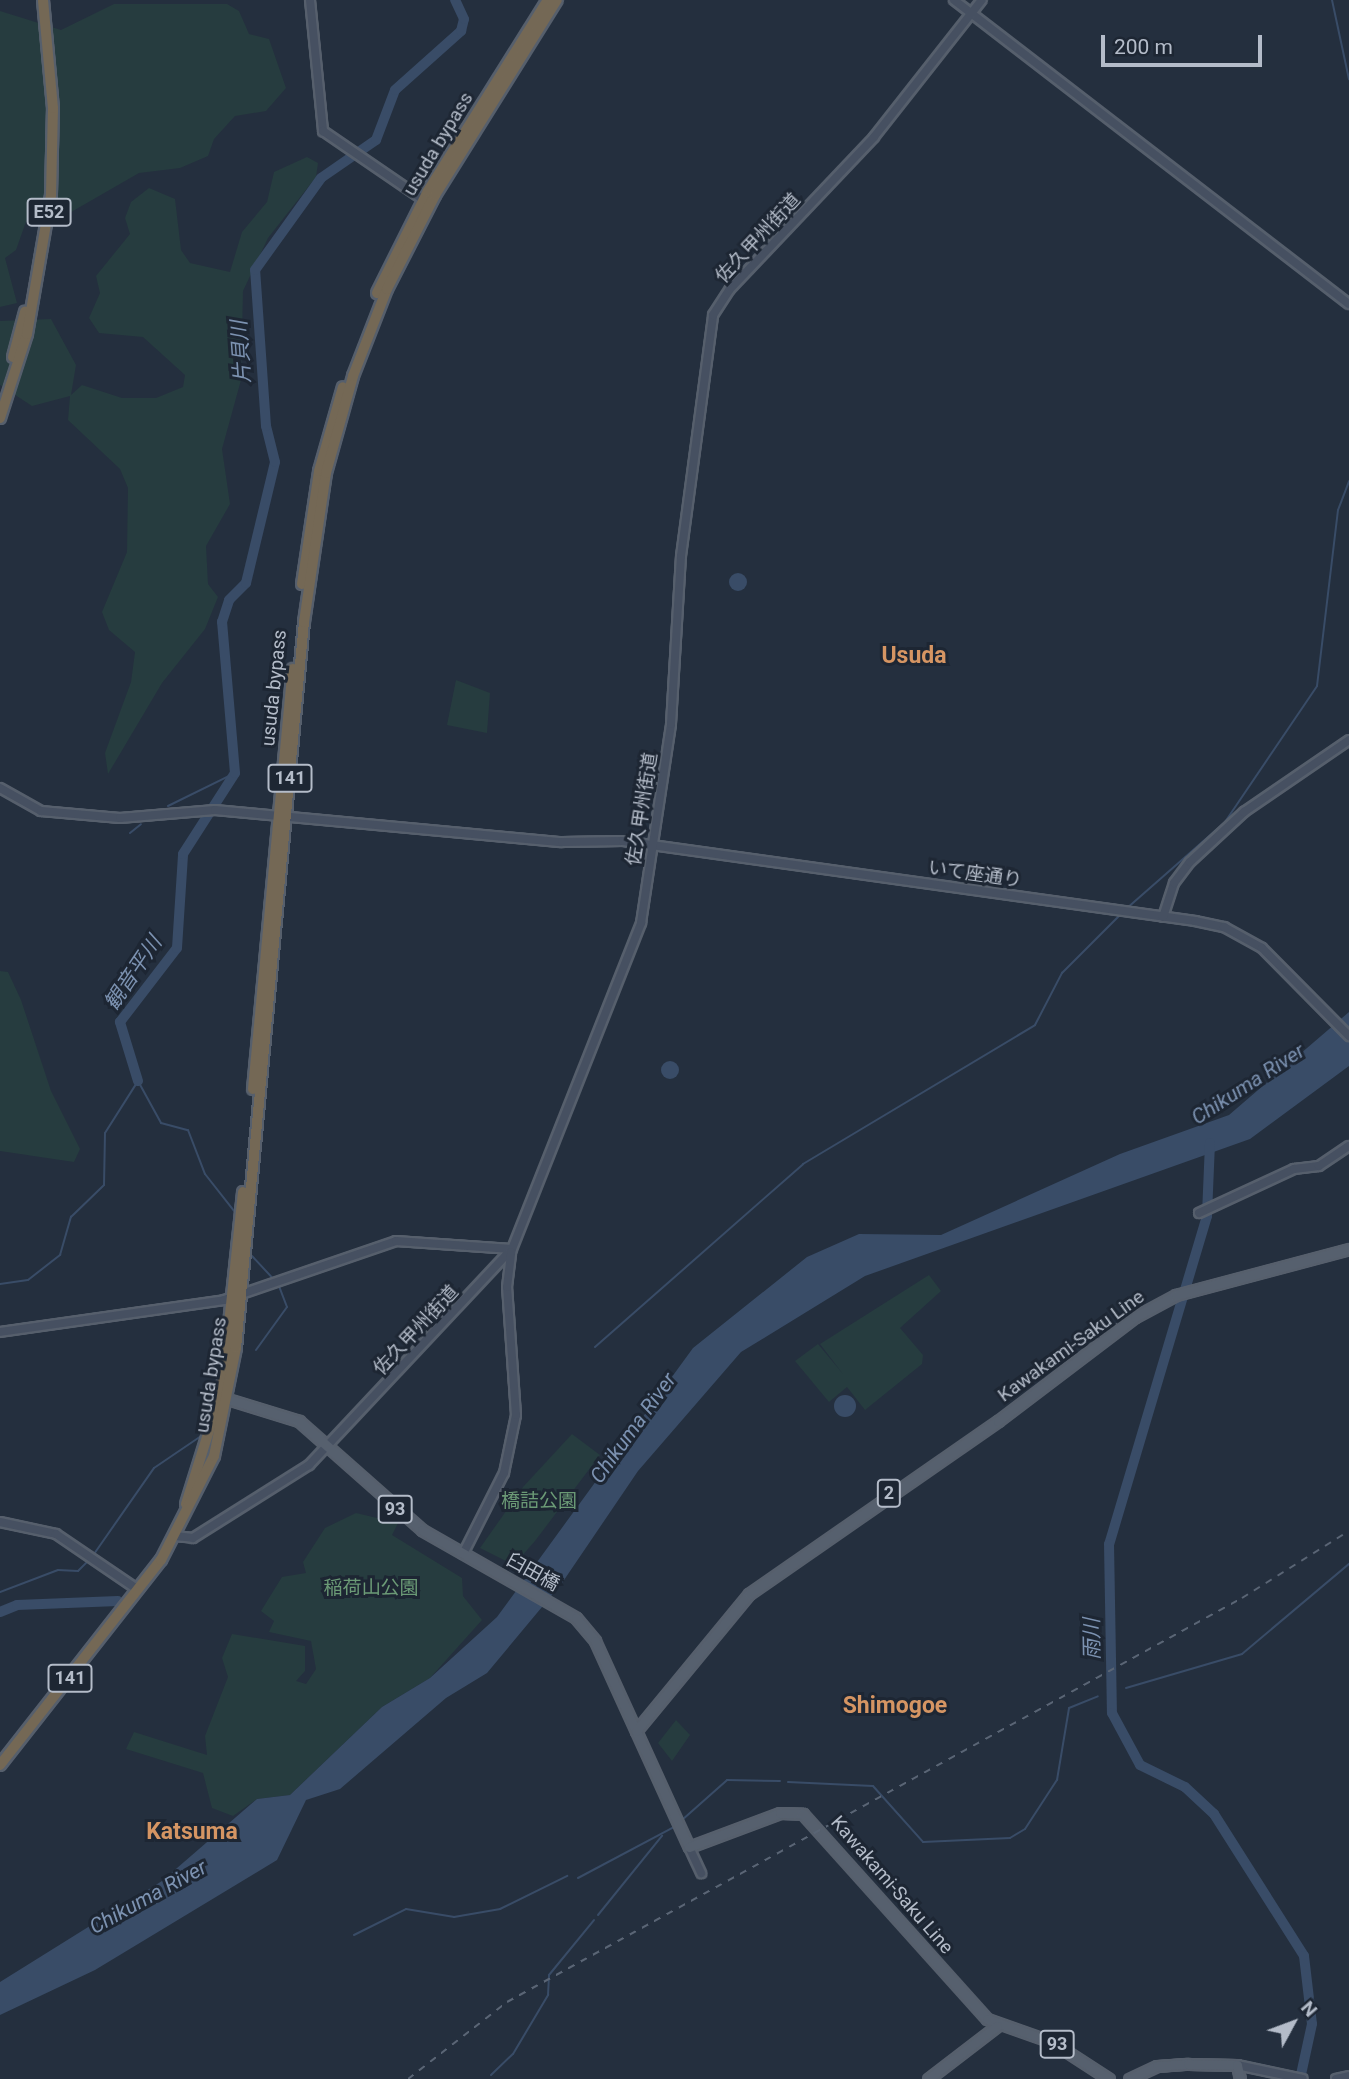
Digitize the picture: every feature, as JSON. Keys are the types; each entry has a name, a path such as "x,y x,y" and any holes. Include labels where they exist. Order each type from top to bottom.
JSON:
{"highway":[{"name":"E52","path":"0,400 27,304 45,195 47,108 36,0"},
{"name":"E52","path":"0,418 27,334 51,195 53,108 43,0"},
{"name":"usuda bypass","path":"137,1589 203,1485 225,1398 283,816 326,473 371,326 427,202 548,0"},
{"name":"usuda bypass","path":"427,202 557,0"},
{"name":"141","path":"1,1763 137,1589"}],"main road":[{"name":"Kawakami-Saku Line","path":"636,1731 749,1594 998,1421 1135,1317 1176,1295 1349,1249"},
{"name":"93","path":"225,1398 285,1413 329,1446 406,1518 468,1556"},
{"name":"臼田橋","path":"468,1556 576,1618 595,1641 636,1731"},
{"path":"636,1731 689,1847"},
{"name":"Kawakami-Saku Line","path":"689,1847 780,1813 803,1814 997,2026"},
{"name":"93","path":"997,2026 1052,2042 1110,2079"},
{"path":"928,2079 997,2026"},
{"path":"1129,2079 1157,2066 1237,2065 1240,2079"}],"street":[{"path":"310,0 321,127 356,155 427,202"},
{"path":"954,0 1349,304"},
{"name":"佐久甲州街道","path":"173,1535 190,1539 269,1495 329,1446 512,1249 634,950 671,724 681,556 713,315 730,289 874,137 982,0"},
{"path":"1163,917 1174,883 1190,862 1244,813 1349,740"},
{"name":"いて座通り","path":"0,788 41,811 120,818 215,810 652,846 1163,917 1233,930 1281,967 1349,1036"},
{"path":"1199,1213 1294,1168 1319,1166 1349,1146"},
{"path":"0,1332 236,1296 383,1243 512,1249 507,1287 516,1415 504,1473 468,1556"},
{"path":"0,1522 56,1535 137,1589"},
{"path":"689,1847 701,1873"},
{"path":"1237,2065 1300,2078"},
{"path":"1336,2079 1349,2076"}],"green space":[{"path":"114,4 227,4 239,11 249,34 269,39 286,88 266,111 235,116 214,139 208,156 180,168 139,173 66,215 52,209 28,216 16,250 5,258 17,303 0,307 0,11 61,30"},
{"path":"307,157 318,163 316,177 268,238 243,291 241,380 222,449 230,504 206,546 208,584 218,597 205,629 162,683 108,774 105,753 131,682 135,652 109,630 102,612 127,552 128,488 120,469 68,420 70,396 32,406 0,385 0,321 51,319 76,365 71,395 82,385 122,398 156,398 183,387 185,375 143,337 99,333 89,318 100,293 96,276 130,234 125,218 131,202 149,188 175,199 181,250 190,263 230,272 242,232 267,202 274,172"},
{"path":"456,680 490,693 487,733 447,725"},
{"path":"0,971 8,972 21,1000 51,1091 80,1149 74,1162 0,1151"},
{"path":"929,1275 941,1291 900,1328 923,1355 922,1364 865,1410 847,1387 829,1402 795,1361 818,1344 843,1374 820,1344"},
{"name":"橋詰公園","path":"572,1434 600,1455 535,1541 514,1565 480,1548 523,1487"},
{"name":"稲荷山公園","path":"356,1513 398,1523 392,1535 462,1578 463,1596 482,1620 430,1678 382,1707 290,1795 257,1799 233,1816 212,1808 203,1773 126,1749 134,1732 207,1755 205,1736 228,1677 222,1658 232,1634 305,1646 305,1671 296,1681 306,1684 316,1669 311,1641 269,1632 274,1621 261,1611 282,1577 306,1573 303,1562 325,1528"},
{"path":"676,1720 690,1735 672,1761 658,1743"}],"water":[{"path":"738,573 744,576 747,582 744,588 738,591 732,588 729,582 732,576"},
{"name":"Chikuma River","path":"1349,1012 1349,1066 1250,1139 865,1276 741,1352 638,1471 562,1583 487,1673 446,1698 340,1789 306,1800 277,1860 95,1970 0,2015 0,1982 162,1881 257,1799 290,1795 382,1707 430,1678 497,1617 693,1348 807,1257 859,1234 941,1235 1120,1154 1229,1115"},
{"path":"670,1061 676,1064 679,1070 676,1076 670,1079 664,1076 661,1070 664,1064"},
{"path":"845,1395 855,1402 856,1406 849,1416 845,1417 835,1410 834,1406 841,1396"}],"waterway":[{"name":"片貝川","path":"138,1081 120,1022 177,948 183,854 235,773 222,622 229,600 246,583 275,462 266,426 255,270 321,178 376,140 395,90 461,31 464,19 455,0"},
{"path":"1332,0 1349,79"},
{"path":"1126,909 1225,822 1317,686 1338,510 1349,481"},
{"path":"168,806 235,773"},
{"path":"130,833 141,824"},
{"path":"595,1347 803,1164 1035,1025 1062,973 1120,915"},
{"path":"0,1284 28,1280 60,1255 71,1217 104,1185 105,1133 138,1081 161,1123 188,1130 205,1174 234,1211"},
{"name":"雨川","path":"1210,1143 1207,1216 1109,1544 1112,1713 1140,1765 1185,1787 1214,1814 1304,1956 1312,2024 1300,2079"},
{"name":"観音平川","path":"252,1256 274,1280"},
{"name":"観音平川","path":"256,1350 287,1307 278,1284"},
{"name":"観音平川","path":"94,1554 154,1468 201,1436"},
{"name":"観音平川","path":"0,1592 58,1570 78,1571 88,1561"},
{"path":"1126,1688 1242,1654 1349,1564"},
{"path":"0,1612 17,1605 118,1601"},
{"path":"788,1782 873,1786 923,1842 1010,1838 1025,1829 1057,1780 1069,1708 1098,1696"},
{"path":"682,1820 727,1780 780,1781"},
{"path":"578,1878 674,1827"},
{"path":"598,1915 662,1836"},
{"path":"354,1935 406,1909 454,1917 500,1909 567,1876"},
{"path":"491,2075 513,2054 548,1995 549,1975 594,1920"}],"railway":[{"path":"408,2079 507,2002 1242,1598 1349,1531"}],"district":[{"name":"Usuda","path":"914,656"},
{"name":"Shimogoe","path":"895,1706"},
{"name":"Katsuma","path":"192,1832"}]}
